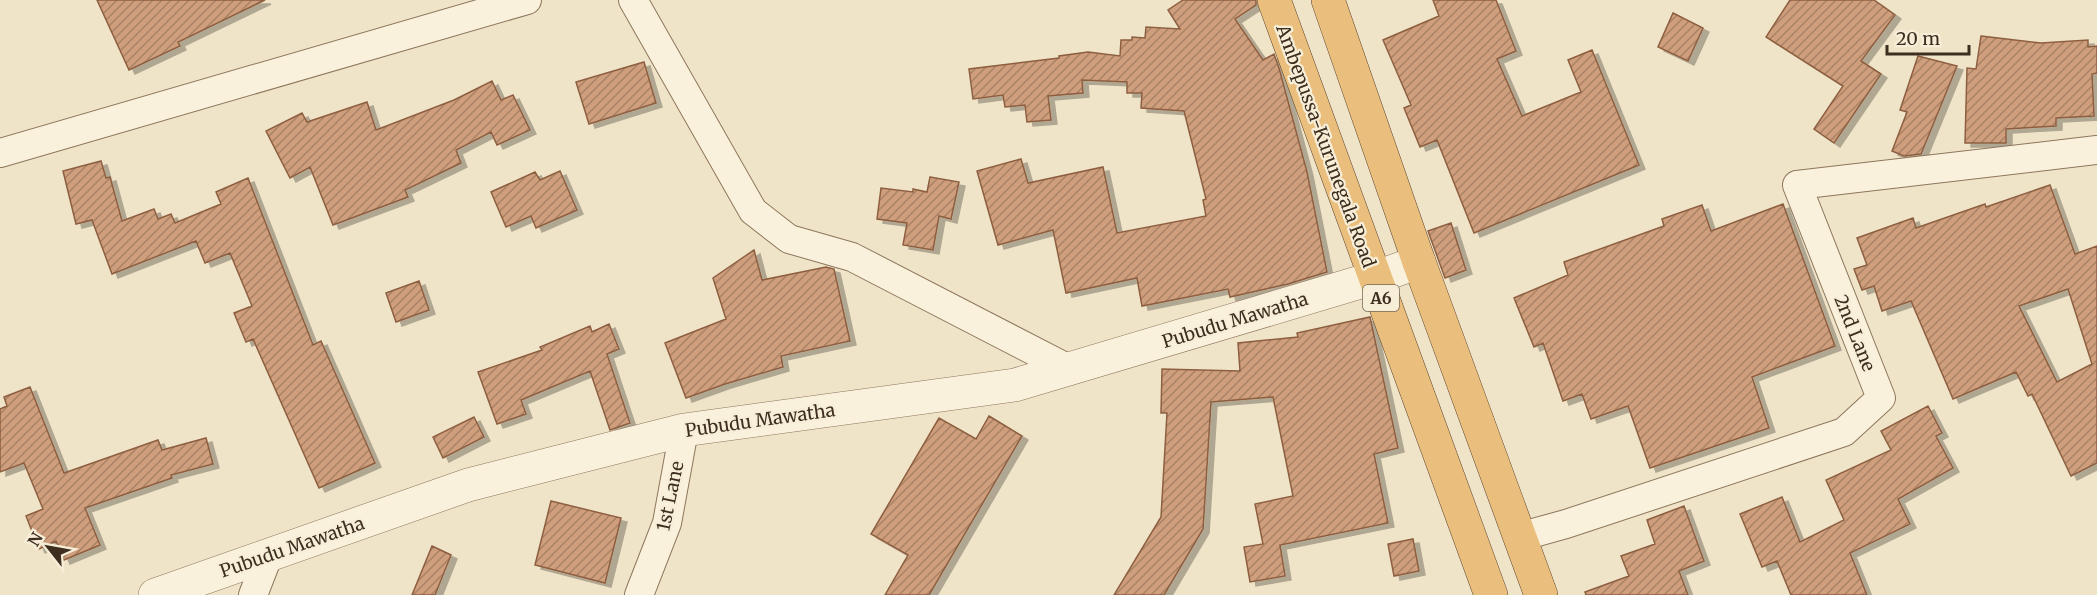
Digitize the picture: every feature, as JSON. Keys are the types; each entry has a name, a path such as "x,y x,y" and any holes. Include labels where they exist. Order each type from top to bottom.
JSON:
{"highway":[{"name":"Ambepussa-Kurunegala Road","path":"1274,0 1491,595"},
{"path":"1328,0 1419,262 1541,595"}],"street":[{"path":"0,153 527,0"},
{"path":"633,0 753,211 789,239 852,257 1069,369"},
{"name":"2nd Lane","path":"1519,537 1566,524 1844,432 1881,398 1797,184 2097,150"},
{"name":"Pubudu Mawatha","path":"155,595 468,485 684,430 1014,385 1374,278 1419,262"},
{"name":"1st Lane","path":"639,595 667,523 684,430"},
{"path":"253,595 269,554"}],"building":[{"path":"97,0 265,0 178,42 180,46 129,70"},
{"path":"1183,0 1256,0 1256,5 1235,19 1263,60 1274,54 1307,172 1327,272 1288,284 1230,297 1228,289 1142,306 1137,278 1066,293 1053,230 998,245 977,171 1021,159 1028,183 1103,167 1117,233 1206,216 1203,200 1206,199 1184,111 1141,108 1142,93 1127,93 1127,82 1082,80 1083,93 1048,96 1051,120 1027,122 1025,105 1005,107 1003,95 973,99 969,69 1059,58 1059,56 1088,52 1120,56 1121,40 1132,40 1132,37 1145,38 1146,27 1180,29 1168,10"},
{"path":"1433,0 1496,0 1516,51 1497,59 1522,116 1581,92 1568,60 1592,50 1639,165 1474,233 1437,140 1420,147 1404,108 1411,105 1383,40 1439,16"},
{"path":"1790,0 1874,0 1895,15 1861,61 1881,74 1834,143 1814,129 1843,86 1766,37"},
{"path":"1673,13 1703,28 1688,61 1658,47"},
{"path":"1981,36 2041,43 2088,40 2088,47 2097,46 2097,73 2092,74 2094,116 2056,118 2056,126 2006,129 2006,143 1965,143 1967,68 1976,69"},
{"path":"1918,56 1957,66 1921,154 1904,156 1892,151 1907,112 1900,110"},
{"path":"644,62 656,103 589,124 576,82"},
{"path":"492,81 501,100 513,95 530,130 497,145 491,132 456,150 461,163 405,190 408,197 333,225 310,167 290,178 266,131 302,113 307,122 367,102 376,130 454,100"},
{"path":"101,161 106,178 110,177 122,221 154,209 158,219 171,214 175,223 221,204 216,192 248,178 313,345 321,341 375,463 319,488 253,339 246,342 234,313 252,306 230,253 205,263 196,241 112,274 92,220 76,224 63,171"},
{"path":"560,171 577,210 536,228 531,216 506,227 491,192 535,172 540,180"},
{"path":"930,177 959,182 951,219 939,216 933,250 903,245 907,223 877,219 881,188 927,192"},
{"path":"2050,185 2075,254 2097,246 2097,463 2071,476 2032,394 2028,396 2016,372 1953,399 1911,301 1882,311 1874,286 1862,290 1854,269 1867,265 1857,238 1913,218 1916,228 1985,204 1986,207","holes":["2068,289 2092,364 2057,382 2019,306"]},
{"path":"1783,204 1835,346 1752,377 1769,428 1650,468 1628,406 1591,419 1582,394 1563,401 1543,343 1534,347 1514,298 1568,275 1564,262 1664,226 1662,219 1702,205 1711,231"},
{"path":"1451,223 1466,270 1445,278 1428,231"},
{"path":"754,250 762,280 826,267 834,269 850,341 781,356 783,367 686,398 665,343 726,319 713,278"},
{"path":"419,281 429,310 396,322 386,293"},
{"path":"1370,317 1398,448 1374,454 1388,523 1280,545 1285,576 1250,582 1244,547 1263,544 1255,504 1293,496 1273,397 1211,402 1203,529 1164,595 1114,595 1161,517 1167,413 1161,413 1162,369 1240,371 1238,343 1298,337 1297,333"},
{"path":"609,324 619,349 607,354 630,423 610,430 590,371 521,400 526,414 497,424 478,372 542,350 540,347 590,326 592,332"},
{"path":"30,387 64,473 158,440 162,450 206,438 213,464 171,475 172,478 85,508 100,545 64,560 56,541 39,549 26,516 43,509 24,463 0,472 0,409 7,406 4,397"},
{"path":"1928,406 1942,433 1936,436 1953,468 1898,499 1910,524 1850,553 1867,595 1791,595 1777,561 1762,567 1740,514 1782,497 1800,542 1844,520 1826,480 1891,450 1881,431"},
{"path":"989,416 1022,436 929,595 885,595 908,555 871,534 939,418 976,439"},
{"path":"474,417 484,437 443,458 433,437"},
{"path":"551,501 621,518 605,583 535,565"},
{"path":"1684,506 1704,561 1679,571 1688,595 1586,595 1585,592 1629,576 1621,556 1655,544 1647,520"},
{"path":"1413,539 1419,571 1394,576 1388,544"},
{"path":"432,546 451,555 435,595 412,595"}]}
